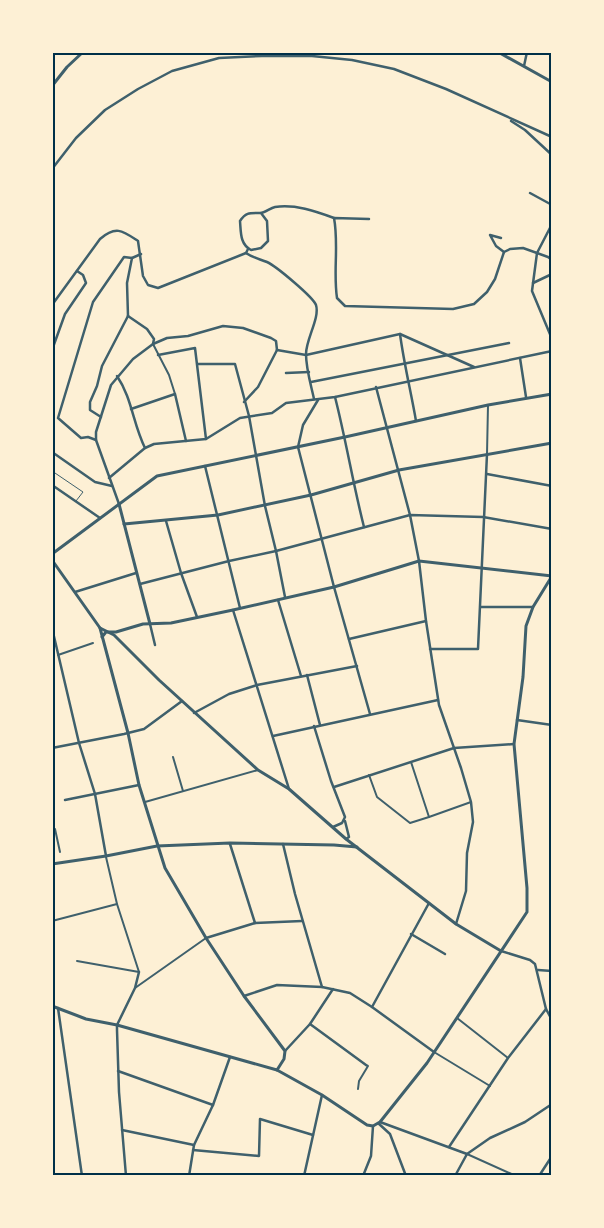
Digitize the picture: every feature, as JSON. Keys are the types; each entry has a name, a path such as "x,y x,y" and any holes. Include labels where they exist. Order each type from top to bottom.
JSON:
{"street":[{"path":"52,86 67,67 83,52"},
{"path":"498,52 552,82"},
{"path":"524,66 527,52"},
{"path":"52,170 76,138 106,110 138,89 172,71 219,58 311,54 394,69 446,88 552,138"},
{"path":"508,118 526,130 552,155"},
{"path":"530,194 552,205"},
{"path":"261,213 267,221 268,240 266,245 256,250 251,250 242,241 240,221 244,215 251,212 261,213 274,207 304,208 334,218 369,219"},
{"path":"334,218 336,227 335,284 337,298 345,306 454,309 474,304 487,292 495,279 504,252 510,249 523,248 552,260"},
{"path":"552,224 538,254 532,291 552,339"},
{"path":"52,305 100,239 116,230 125,232 138,241 143,276 148,285 158,288 246,253 248,249"},
{"path":"501,238 490,235 496,246 504,252"},
{"path":"246,253 252,257 269,262 313,299 316,306 316,316 308,339 306,355 314,400"},
{"path":"96,440 88,437 81,438 58,418 93,302 124,257 132,258 141,254"},
{"path":"100,417 90,410 90,402 98,386 102,366 128,316 127,283 132,258"},
{"path":"52,350 66,314 86,283 83,276 77,271"},
{"path":"533,283 550,275 552,280"},
{"path":"128,316 147,329 154,339 153,344 169,375 175,394 186,441"},
{"path":"154,645 124,524 96,440 100,417 111,385 133,359 153,344 167,338 188,336 223,326 243,328 276,341 277,350 258,387 244,402"},
{"path":"400,334 416,421"},
{"path":"277,350 306,355 400,334 476,367"},
{"path":"311,382 509,343"},
{"path":"158,355 195,348 206,439"},
{"path":"109,478 145,448 154,444 206,439 240,418 272,413 286,403 335,397 552,351"},
{"path":"520,358 526,397"},
{"path":"198,364 235,364 249,416 284,597"},
{"path":"286,373 309,372"},
{"path":"117,376 126,388 138,434 145,448"},
{"path":"376,387 410,515 419,561 438,700 470,802 473,822 467,852 466,891 456,924"},
{"path":"131,409 175,394"},
{"path":"52,554 157,476 526,397 552,394"},
{"path":"335,397 345,437 352,483 364,527"},
{"path":"319,399 303,425 298,447 334,587 370,714"},
{"path":"430,649 478,648 483,517 487,474 488,405"},
{"path":"124,524 218,516 311,495 399,470 552,443"},
{"path":"52,452 95,482 112,486"},
{"path":"205,466 240,608"},
{"path":"487,474 552,486"},
{"path":"52,485 100,518"},
{"path":"139,584 276,551 410,515 483,517 552,528"},
{"path":"166,521 181,573 197,617"},
{"path":"52,560 100,628 128,733 139,785 165,868 206,938 244,996 285,1051"},
{"path":"52,1006 86,1019 277,1070 322,1096 367,1126 373,1126 380,1122 434,1052 527,912 514,744 523,677 526,626 533,607 552,576 419,561 334,587 171,623 143,624 116,632 105,633 102,637"},
{"path":"75,592 136,573"},
{"path":"278,599 301,677"},
{"path":"481,607 533,607"},
{"path":"232,610 289,789"},
{"path":"349,639 426,621"},
{"path":"52,628 79,743 95,794 117,904 139,972 135,988 117,1026 118,1071 126,1176"},
{"path":"100,628 114,634 194,713 258,770 289,789 346,839 428,903 456,924 501,951 530,960 535,964 546,1009 552,1020"},
{"path":"58,655 93,644"},
{"path":"194,713 229,694 257,685 357,666"},
{"path":"307,676 320,724"},
{"path":"273,736 320,724 438,700"},
{"path":"52,748 144,729 182,701"},
{"path":"517,720 552,725"},
{"path":"314,726 331,781 345,817 348,832 346,839 334,845"},
{"path":"334,787 454,748 514,744"},
{"path":"173,757 183,791"},
{"path":"411,762 429,817"},
{"path":"144,802 258,770"},
{"path":"370,776 377,797 410,823 470,802"},
{"path":"65,800 139,785"},
{"path":"333,827 345,821"},
{"path":"55,829 60,852"},
{"path":"52,864 157,846 230,843 334,845 358,848"},
{"path":"230,843 255,923"},
{"path":"283,844 302,921 322,987"},
{"path":"372,1007 428,903"},
{"path":"52,921 117,904"},
{"path":"135,988 206,938 255,923 302,921"},
{"path":"411,934 445,954"},
{"path":"77,961 139,972"},
{"path":"538,970 552,971"},
{"path":"244,996 278,984 322,987 350,993 434,1052 490,1086"},
{"path":"277,1070 284,1059 285,1051 310,1024 332,989"},
{"path":"58,1008 82,1176"},
{"path":"449,1147 508,1058 546,1009"},
{"path":"457,1018 508,1058"},
{"path":"310,1024 368,1066 359,1081 358,1089"},
{"path":"189,1176 194,1145 212,1105 230,1056"},
{"path":"118,1071 212,1105"},
{"path":"304,1176 322,1096"},
{"path":"455,1176 467,1154 490,1138 524,1122 552,1104"},
{"path":"193,1150 259,1156 260,1119 313,1135"},
{"path":"380,1122 467,1154 516,1176"},
{"path":"380,1122 390,1134 406,1176"},
{"path":"364,1176 372,1156 373,1126"},
{"path":"122,1130 194,1145"},
{"path":"539,1176 552,1156"}],"lane":[{"path":"52,470 83,492 76,501"}]}
